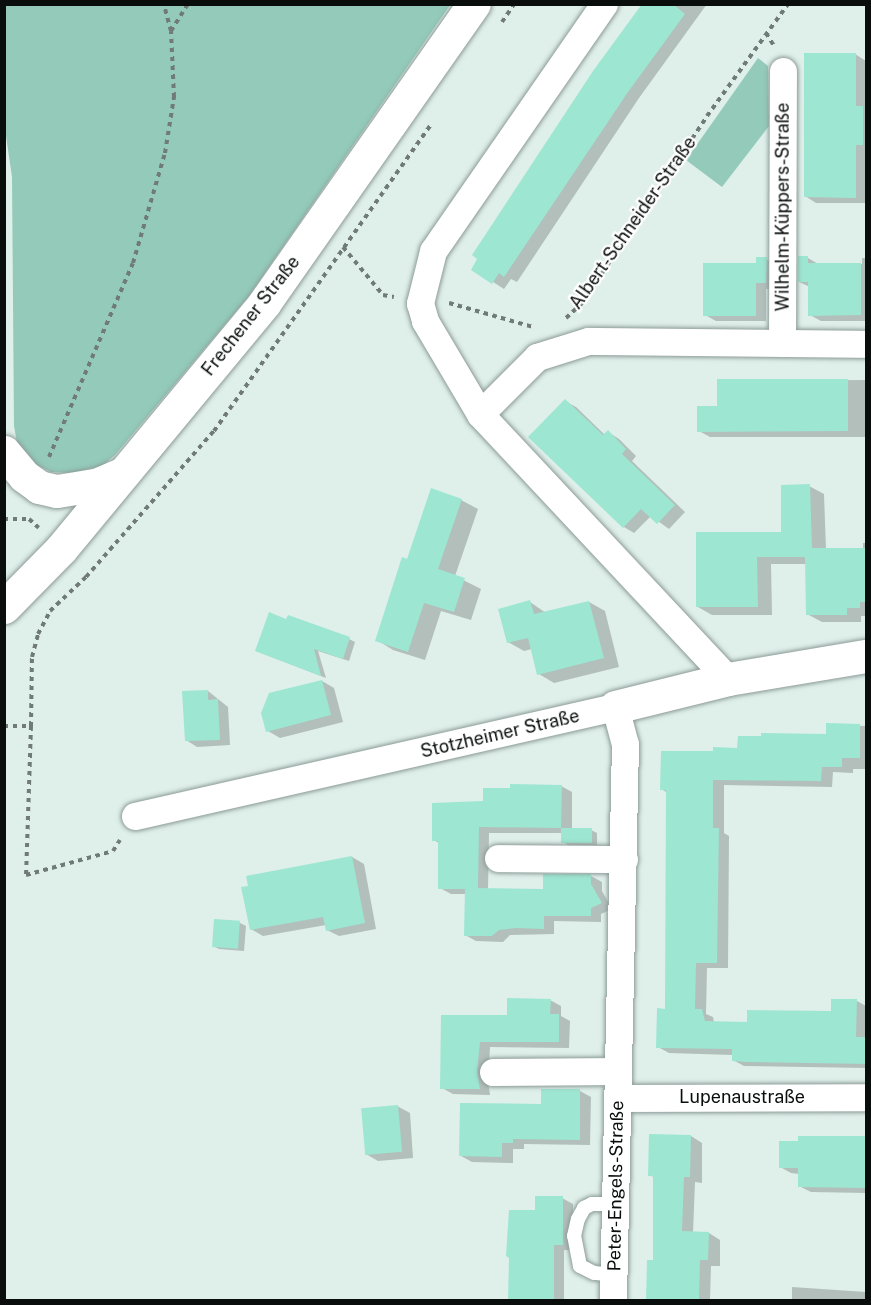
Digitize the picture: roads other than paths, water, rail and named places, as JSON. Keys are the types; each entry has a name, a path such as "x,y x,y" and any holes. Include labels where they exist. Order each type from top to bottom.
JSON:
{"main road":[{"name":"Frechener Straße","path":"4,607 62,549 265,302 318,230 474,4"},
{"path":"4,452 24,476 39,487 57,491 96,485 124,474"},
{"name":"Stotzheimer Straße","path":"615,706 728,679 867,656"}],"street":[{"path":"604,4 433,250 420,303 425,321 480,414 728,679"},
{"name":"Wilhelm-Küppers-Straße","path":"782,344 783,71"},
{"path":"480,414 537,357 588,341 867,344"},
{"name":"Stotzheimer Straße","path":"135,816 615,706"},
{"name":"Peter-Engels-Straße","path":"613,1288 625,744 615,706"},
{"path":"498,858 624,860"},
{"path":"493,1072 618,1071"},
{"name":"Lupenaustraße","path":"618,1098 867,1097"}],"lane":[{"path":"613,1288 594,1273 580,1266 574,1236 578,1219 584,1208 592,1204 616,1203"}]}
